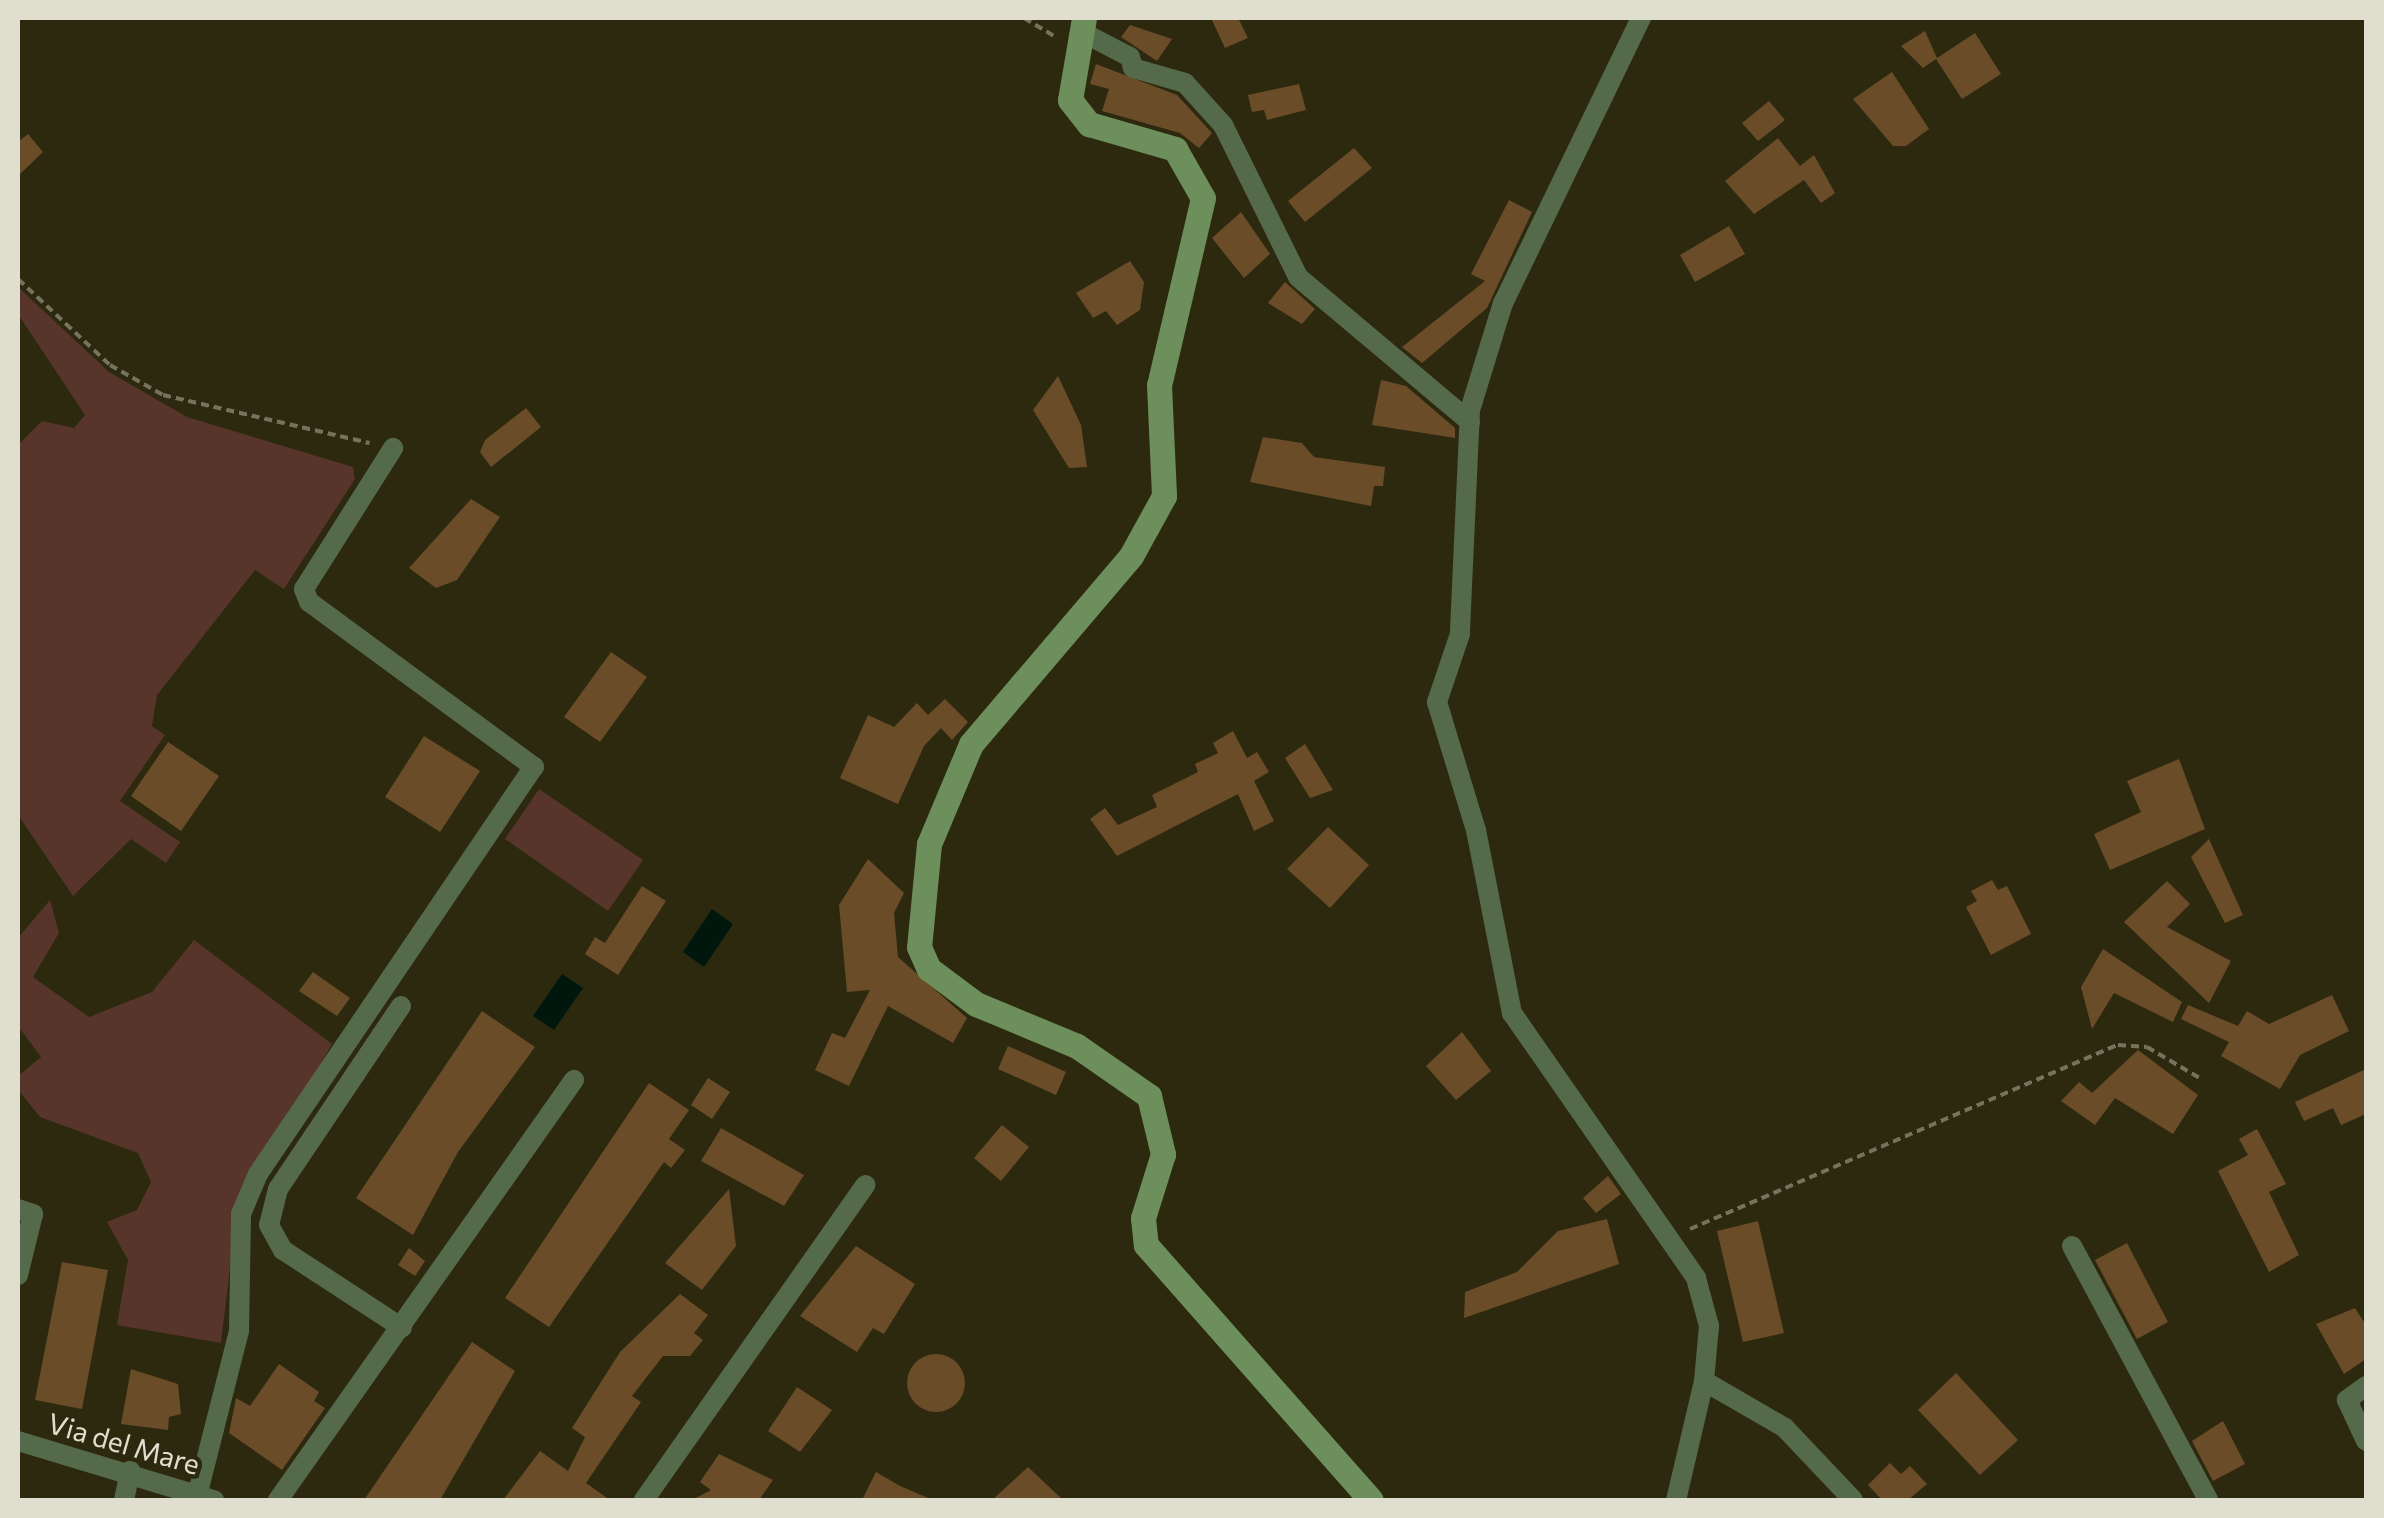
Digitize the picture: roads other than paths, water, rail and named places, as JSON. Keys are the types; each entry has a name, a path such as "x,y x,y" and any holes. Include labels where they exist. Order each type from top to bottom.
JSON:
{"street":[{"path":"1641,18 1503,303 1470,422 1460,634 1437,702 1476,830 1490,932 1512,1013 1673,1236 1709,1326 1704,1380 1676,1500"},
{"path":"1371,1500 1146,1246 1143,1218 1163,1154 1149,1096 1093,1054 976,1004 929,969 918,947 929,844 971,744 1131,556 1164,496 1159,385 1203,198 1175,149 1088,124 1070,100 1075,30 1130,56 1133,68 1185,82 1223,125 1298,277 1470,422"},
{"path":"206,1496 238,1332 241,1214 258,1174 534,767 309,602 304,589 393,448"},
{"path":"400,1006 278,1189 269,1224 283,1250 402,1328"},
{"path":"278,1500 574,1080"},
{"path":"644,1500 865,1185"},
{"path":"18,1210 34,1214 18,1276"},
{"path":"2072,1246 2208,1500"},
{"path":"1704,1380 1785,1428 1853,1500"},
{"path":"2366,1386 2346,1400 2366,1441"},
{"name":"Via del Mare","path":"18,1442 130,1471 206,1496"},
{"path":"124,1500 130,1471"}]}
